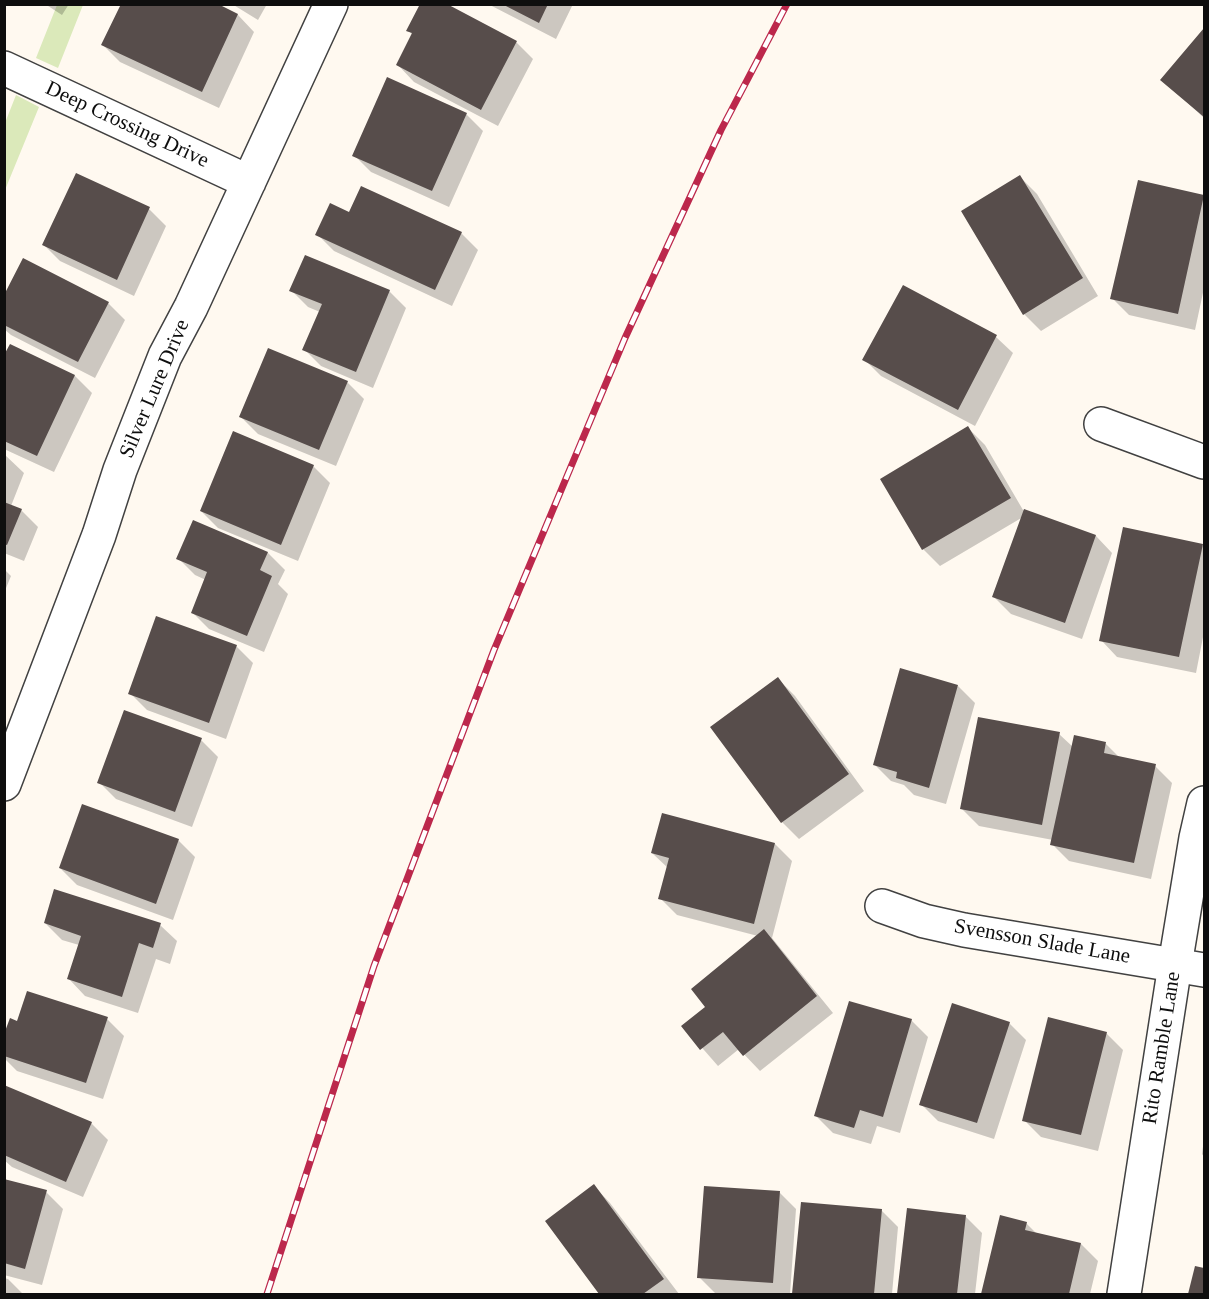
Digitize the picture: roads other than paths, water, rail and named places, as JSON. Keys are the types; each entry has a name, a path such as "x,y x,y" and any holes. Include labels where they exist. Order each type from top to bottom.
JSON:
{"street":[{"name":"Silver Lure Drive","path":"4,784 99,535 120,470 161,366 331,4"},
{"name":"Deep Crossing Drive","path":"4,68 249,182"},
{"path":"1101,423 1204,462"},
{"name":"Rito Ramble Lane","path":"1124,1294 1190,967 1196,838 1204,803"},
{"name":"Svensson Slade Lane","path":"882,906 924,921 954,928 1190,967"}],"railway":[{"path":"267,1294 374,966 494,650 625,338 721,130 787,4"}]}
